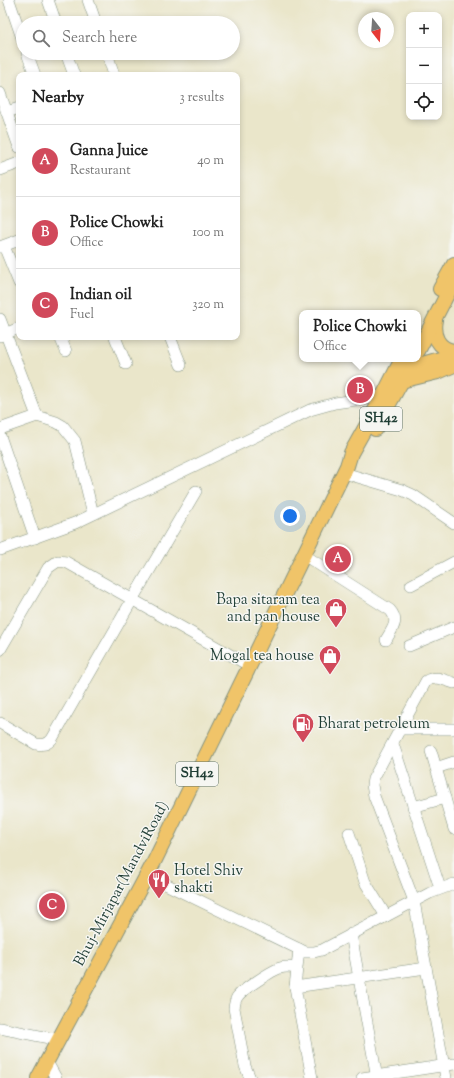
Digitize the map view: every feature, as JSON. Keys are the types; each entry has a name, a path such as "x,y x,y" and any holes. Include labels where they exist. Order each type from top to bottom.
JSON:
{"main road":[{"path":"421,324 454,264"},
{"path":"421,345 454,281"},
{"path":"435,318 433,329 435,337 442,346 448,350 454,351"},
{"path":"421,360 454,355"},
{"path":"392,383 408,362"},
{"path":"392,383 438,372 454,365"},
{"name":"Bhuj-Mirjapar(MandviRoad)","path":"345,470 359,456 392,383"},
{"name":"Bhuj-Mirjapar(MandviRoad)","path":"38,1078 147,875 304,555 345,470 351,453 392,383"}],"street":[{"path":"9,0 16,20"},
{"path":"48,0 54,16"},
{"path":"88,0 94,16"},
{"path":"30,60 34,72"},
{"path":"69,60 73,72"},
{"path":"109,60 113,72"},
{"path":"0,93 16,138"},
{"path":"7,112 16,109"},
{"path":"0,170 16,164"},
{"path":"16,241 2,246 16,276"},
{"path":"0,319 3,334 37,416"},
{"path":"3,334 16,329"},
{"path":"61,340 66,351"},
{"path":"116,340 126,364"},
{"path":"171,340 181,365"},
{"path":"0,550 75,523 310,410 392,383"},
{"path":"0,429 37,416 56,422 63,426 75,441 93,514"},
{"path":"0,436 35,538"},
{"path":"345,470 414,495 453,521"},
{"path":"0,723 36,744 42,745 48,743 52,739 196,491"},
{"path":"304,555 394,614 395,623 386,640"},
{"path":"0,650 48,568 58,561 66,562 250,666"},
{"path":"411,585 454,562"},
{"path":"408,646 454,627"},
{"path":"446,1078 449,1064 426,968 414,901 372,790 373,779 426,681 433,678 438,678 454,683"},
{"path":"400,729 454,728"},
{"path":"393,744 440,888"},
{"path":"431,752 454,829"},
{"path":"436,768 454,762"},
{"path":"413,807 445,798"},
{"path":"349,834 365,882 386,916"},
{"path":"147,875 305,952 322,950 414,901 440,888 454,884"},
{"path":"351,934 377,1077"},
{"path":"298,949 295,987 312,1078"},
{"path":"250,1078 243,1058 234,1008 235,1001 238,995 243,991 274,971 280,968 296,968"},
{"path":"295,987 426,968"},
{"path":"0,1028 59,1040"},
{"path":"47,1062 56,1078"},
{"path":"362,1078 377,1077 449,1064"}],"place":[{"name":"Police Chowki","path":"360,390"},
{"name":"Ganna Juice","path":"338,559"},
{"name":"Bapa sitaram tea and pan house","path":"336,628"},
{"name":"Mogal tea house","path":"330,676"},
{"name":"Bharat petroleum","path":"303,744"},
{"name":"Hotel Shiv shakti","path":"159,900"},
{"name":"Indian oil","path":"52,906"}]}
